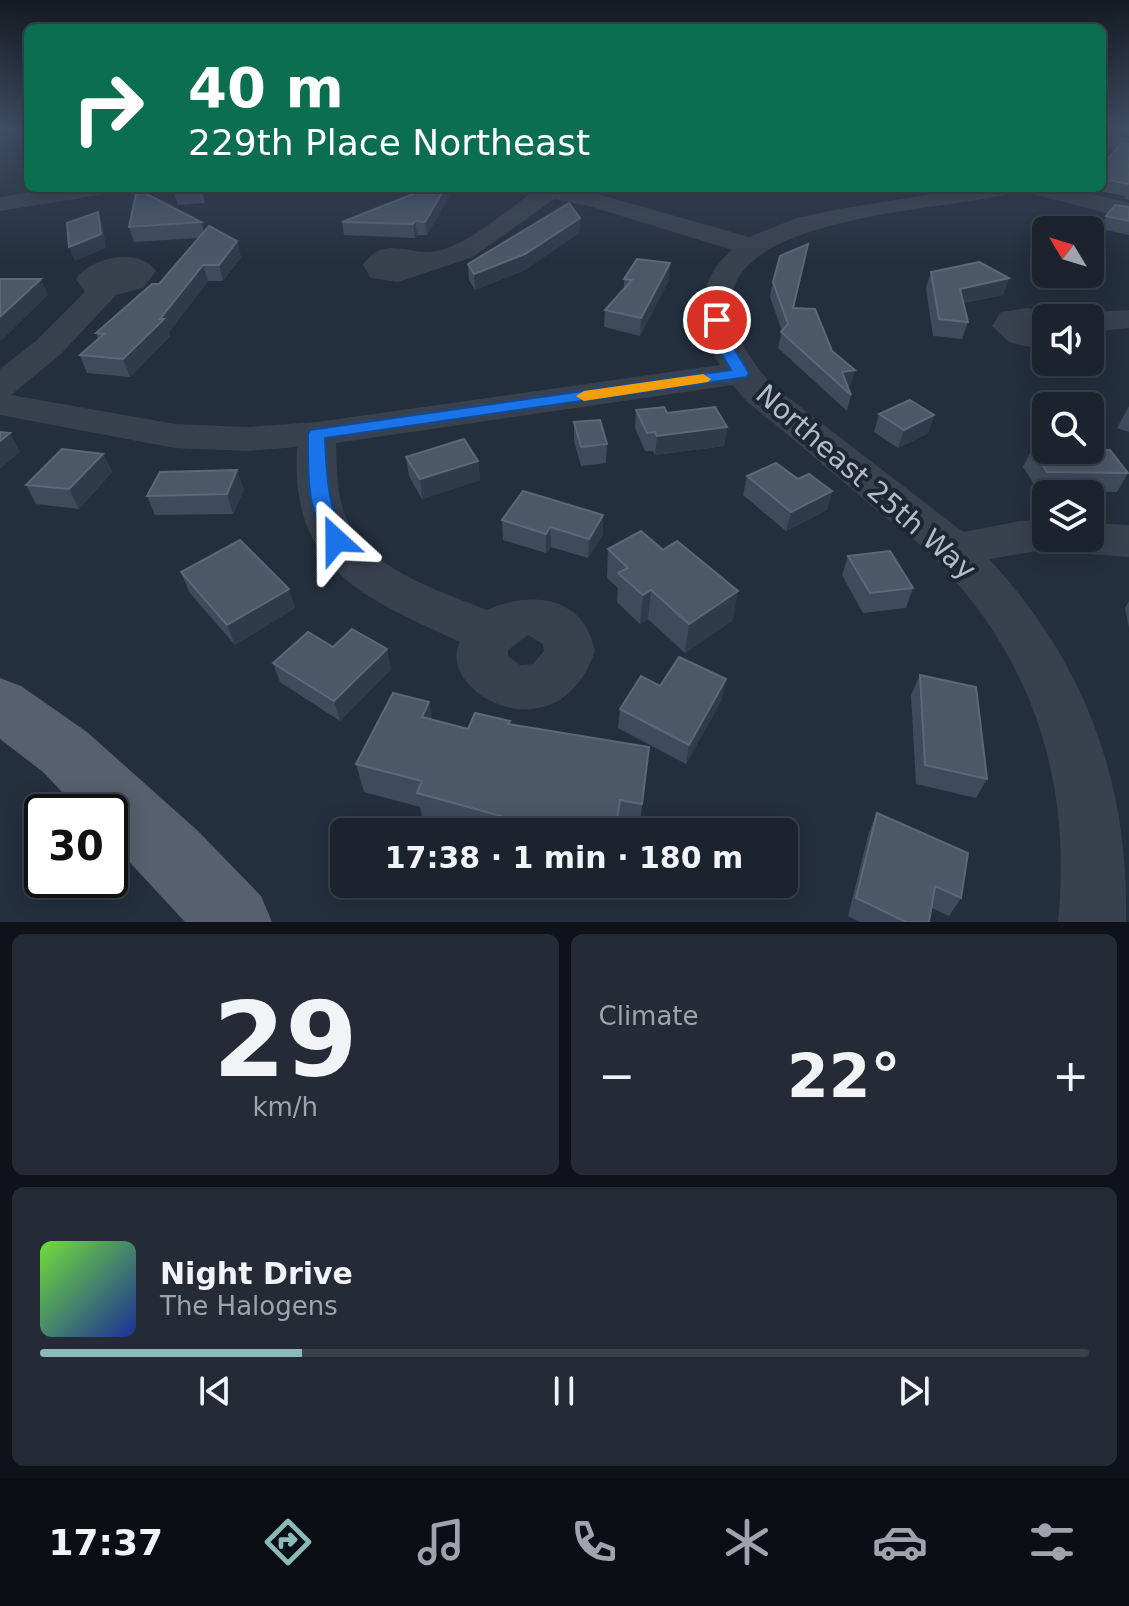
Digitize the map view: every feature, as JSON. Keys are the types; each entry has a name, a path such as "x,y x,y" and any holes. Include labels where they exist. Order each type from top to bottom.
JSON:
{"main road":[{"path":"0,704 65,752 173,856 235,922"}],"street":[{"path":"419,264 444,259 468,248 539,192"},
{"path":"556,192 629,209 752,247"},
{"name":"Northeast 25th Way","path":"957,192 934,194 779,234 752,247 722,282 715,301 724,345 741,373 759,393 954,550 996,596 1027,639 1056,695 1079,761 1094,831 1092,922"},
{"path":"1054,192 1129,211"},
{"path":"0,204 34,193"},
{"path":"0,387 49,347 106,288"},
{"path":"1032,319 1019,317 1012,319 1008,326 1020,335 1032,338"},
{"path":"1104,321 1129,319"},
{"path":"0,404 175,436 248,439 317,434 741,373"},
{"path":"317,434 318,496 326,524 346,557 373,577 490,633"},
{"path":"954,550 1032,537"},
{"path":"1104,539 1129,541"}],"building":[{"path":"1106,174 1129,174 1129,184 1106,180"},
{"path":"136,192 143,192 201,222 129,227"},
{"path":"418,192 443,192 425,222 342,222"},
{"path":"569,203 580,218 525,254 474,274 468,264"},
{"path":"1115,205 1129,207 1129,221 1106,216"},
{"path":"98,212 101,234 69,247 67,223"},
{"path":"209,226 237,241 219,265 203,265 160,319 164,319 123,359 80,355 104,334 96,333 152,284 159,284"},
{"path":"808,244 793,308 815,309 832,351 855,370 842,372 851,395 781,332 788,324 773,282 780,256"},
{"path":"637,259 670,263 641,318 605,310 632,280 624,279"},
{"path":"979,262 1009,278 960,289 968,322 939,319 931,272"},
{"path":"0,279 41,279 0,317"},
{"path":"910,400 934,415 904,430 879,414"},
{"path":"664,407 667,413 715,407 727,427 657,436 655,432 647,433 636,410"},
{"path":"600,420 607,444 581,447 574,422"},
{"path":"0,432 10,433 0,441"},
{"path":"464,439 478,461 420,479 406,457"},
{"path":"62,449 103,454 69,489 26,485"},
{"path":"1104,450 1110,450 1128,473 1047,472 1042,464 1104,464"},
{"path":"776,463 798,479 809,474 832,491 791,512 747,476"},
{"path":"237,470 227,494 147,496 160,472"},
{"path":"523,491 603,515 589,539 550,527 546,534 502,520"},
{"path":"641,531 663,550 677,541 738,591 689,624 651,590 643,595 618,573 628,568 608,549"},
{"path":"240,540 289,589 227,625 181,572"},
{"path":"890,551 913,588 870,593 848,556"},
{"path":"352,629 387,649 334,701 273,663 308,632 333,647"},
{"path":"679,657 726,679 689,745 620,709 641,676 660,686"},
{"path":"920,675 976,687 987,779 925,765"},
{"path":"393,693 429,702 422,717 468,729 475,713 510,721 508,724 649,747 642,804 620,800 617,818 500,818 417,793 422,781 356,764"},
{"path":"877,813 968,853 961,898 935,886 929,922 906,922 856,898"}],"slow traffic":[{"path":"584,396 703,379"}],"route":[{"path":"336,540 326,524 318,496 317,434 741,373 724,345 717,320"}]}
